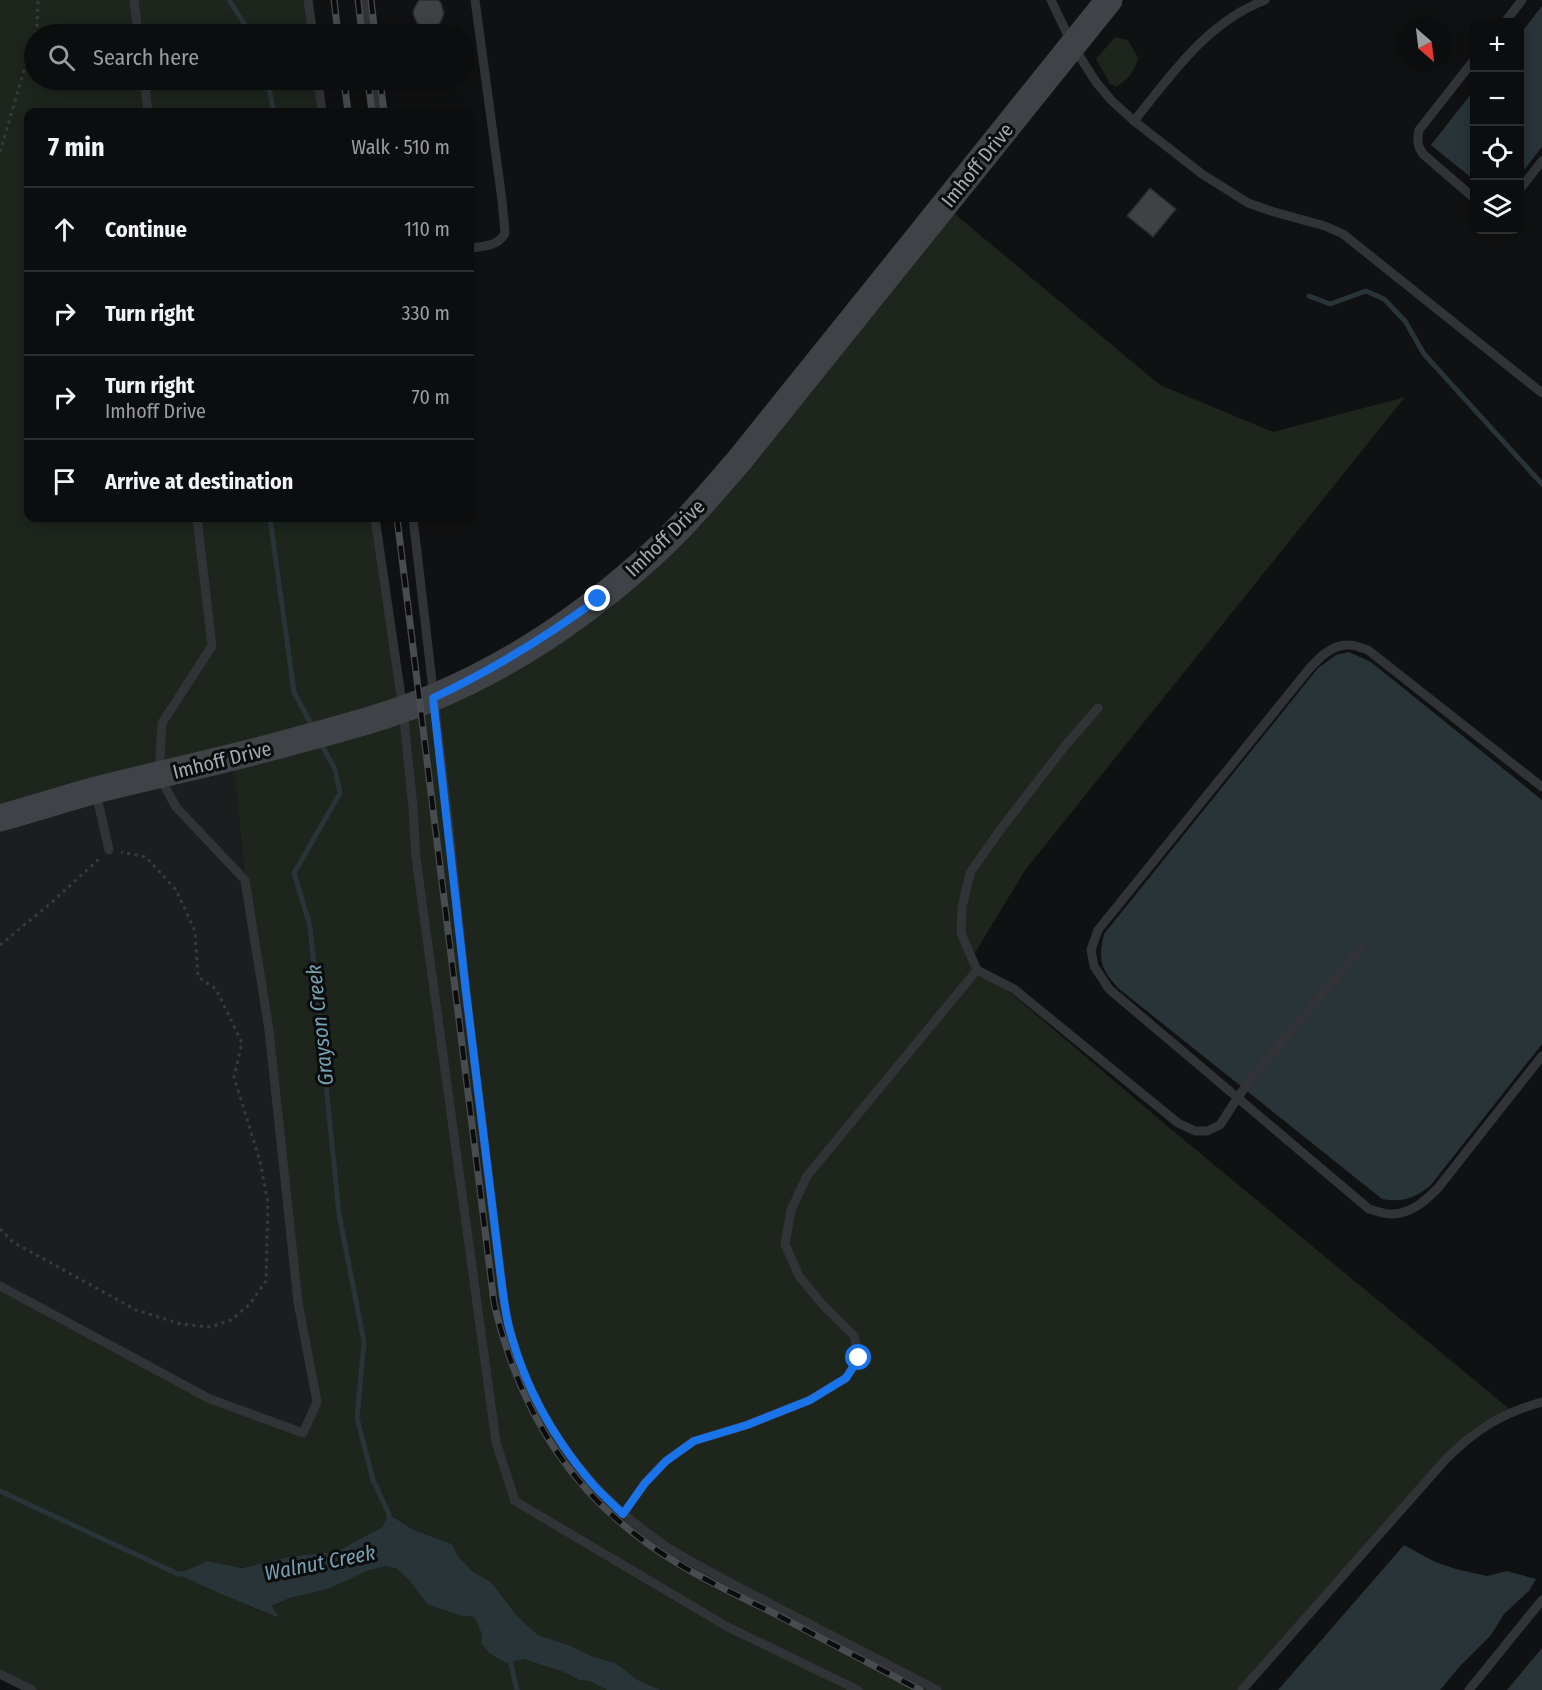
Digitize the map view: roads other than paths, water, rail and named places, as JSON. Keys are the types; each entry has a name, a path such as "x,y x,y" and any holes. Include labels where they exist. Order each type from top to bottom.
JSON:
{"street":[{"name":"Imhoff Drive","path":"0,816 233,758 398,712 433,698 501,663 549,634 598,599 648,558 695,512 738,462 1109,0"}],"lane":[{"path":"134,0 137,24"},
{"path":"308,0 312,24"},
{"path":"364,0 368,24"},
{"path":"474,247 497,243 505,233 475,0"},
{"path":"1051,0 1073,46 1096,82 1111,100 1134,121 1202,174 1248,203 1317,223 1343,234 1542,393"},
{"path":"1134,121 1188,53 1233,16 1265,0"},
{"path":"1507,18 1522,0"},
{"path":"1470,65 1419,130 1418,143 1419,150 1424,155 1470,195"},
{"path":"145,90 148,108"},
{"path":"319,90 322,108"},
{"path":"375,90 378,108"},
{"path":"1524,184 1542,161"},
{"path":"0,1286 210,1399 303,1433 317,1402 298,1302 269,1030 244,880 176,807 159,776 162,723 212,646 197,522"},
{"path":"375,522 398,712 413,807 416,858 496,1442 515,1501 726,1626 858,1690"},
{"path":"413,522 502,1286 510,1330 524,1373 541,1412 591,1482 623,1514 667,1547 937,1690"},
{"path":"1542,786 1499,755 1368,650 1348,645 1336,647 1322,655 1309,669 1098,930 1091,950 1094,966 1109,989 1370,1209 1391,1215 1410,1210 1425,1202 1542,1056"},
{"path":"1098,708 1065,746 970,873 962,907 962,933 977,970 1014,989 1178,1123 1195,1131 1207,1131 1220,1125 1256,1072 1360,949"},
{"path":"95,791 109,850"},
{"path":"623,1514 645,1483 666,1461 694,1441 747,1425 810,1400 846,1378 859,1358 854,1336 798,1276 785,1244 791,1210 807,1176 977,970"},
{"path":"1242,1690 1462,1442 1494,1420 1542,1402"},
{"path":"1469,1690 1542,1600"},
{"path":"0,1674 32,1690"}],"water":[{"path":"1542,6 1542,147 1524,170 1524,72 1524,29"},
{"path":"1470,95 1470,177 1431,145"},
{"path":"1349,652 1371,662 1542,800 1542,1044 1430,1186 1419,1194 1402,1200 1382,1199 1118,988 1107,975 1101,957 1104,934 1318,668 1336,655"},
{"path":"389,1514 414,1530 452,1544 458,1556 472,1571 491,1582 518,1617 538,1635 615,1663 638,1680 661,1690 607,1690 589,1681 579,1680 566,1673 523,1659 506,1663 489,1653 481,1643 481,1633 474,1617 461,1616 427,1604 408,1579 397,1569 387,1566 370,1570 328,1589 290,1598 272,1606 279,1618 178,1574 207,1561 242,1568 292,1556 336,1552 382,1527"},
{"path":"1404,1545 1435,1562 1456,1569 1487,1576 1507,1571 1536,1579 1529,1591 1504,1614 1491,1635 1440,1690 1278,1690"},
{"path":"1542,1648 1542,1690 1507,1690"}],"waterway":[{"name":"Grayson Creek","path":"229,0 245,24"},
{"name":"Grayson Creek","path":"269,90 273,108"},
{"path":"1309,296 1330,304 1366,291 1384,299 1405,321 1424,354 1542,484"},
{"name":"Grayson Creek","path":"271,522 294,692 313,728"},
{"name":"Grayson Creek","path":"320,742 335,769 340,793 294,873 310,926 339,1214 364,1342 357,1418 373,1480 389,1514 389,1520"},
{"name":"Walnut Creek","path":"0,1491 178,1574 184,1574"},
{"name":"Walnut Creek","path":"509,1656 517,1690"}],"railway":[{"path":"334,0 337,24"},
{"path":"358,0 361,24"},
{"path":"371,0 374,24"},
{"path":"345,90 348,108"},
{"path":"369,90 372,108"},
{"path":"381,90 384,108"},
{"path":"397,522 494,1303 505,1344 519,1382 536,1418 580,1483 639,1537 699,1576 920,1690"}]}
